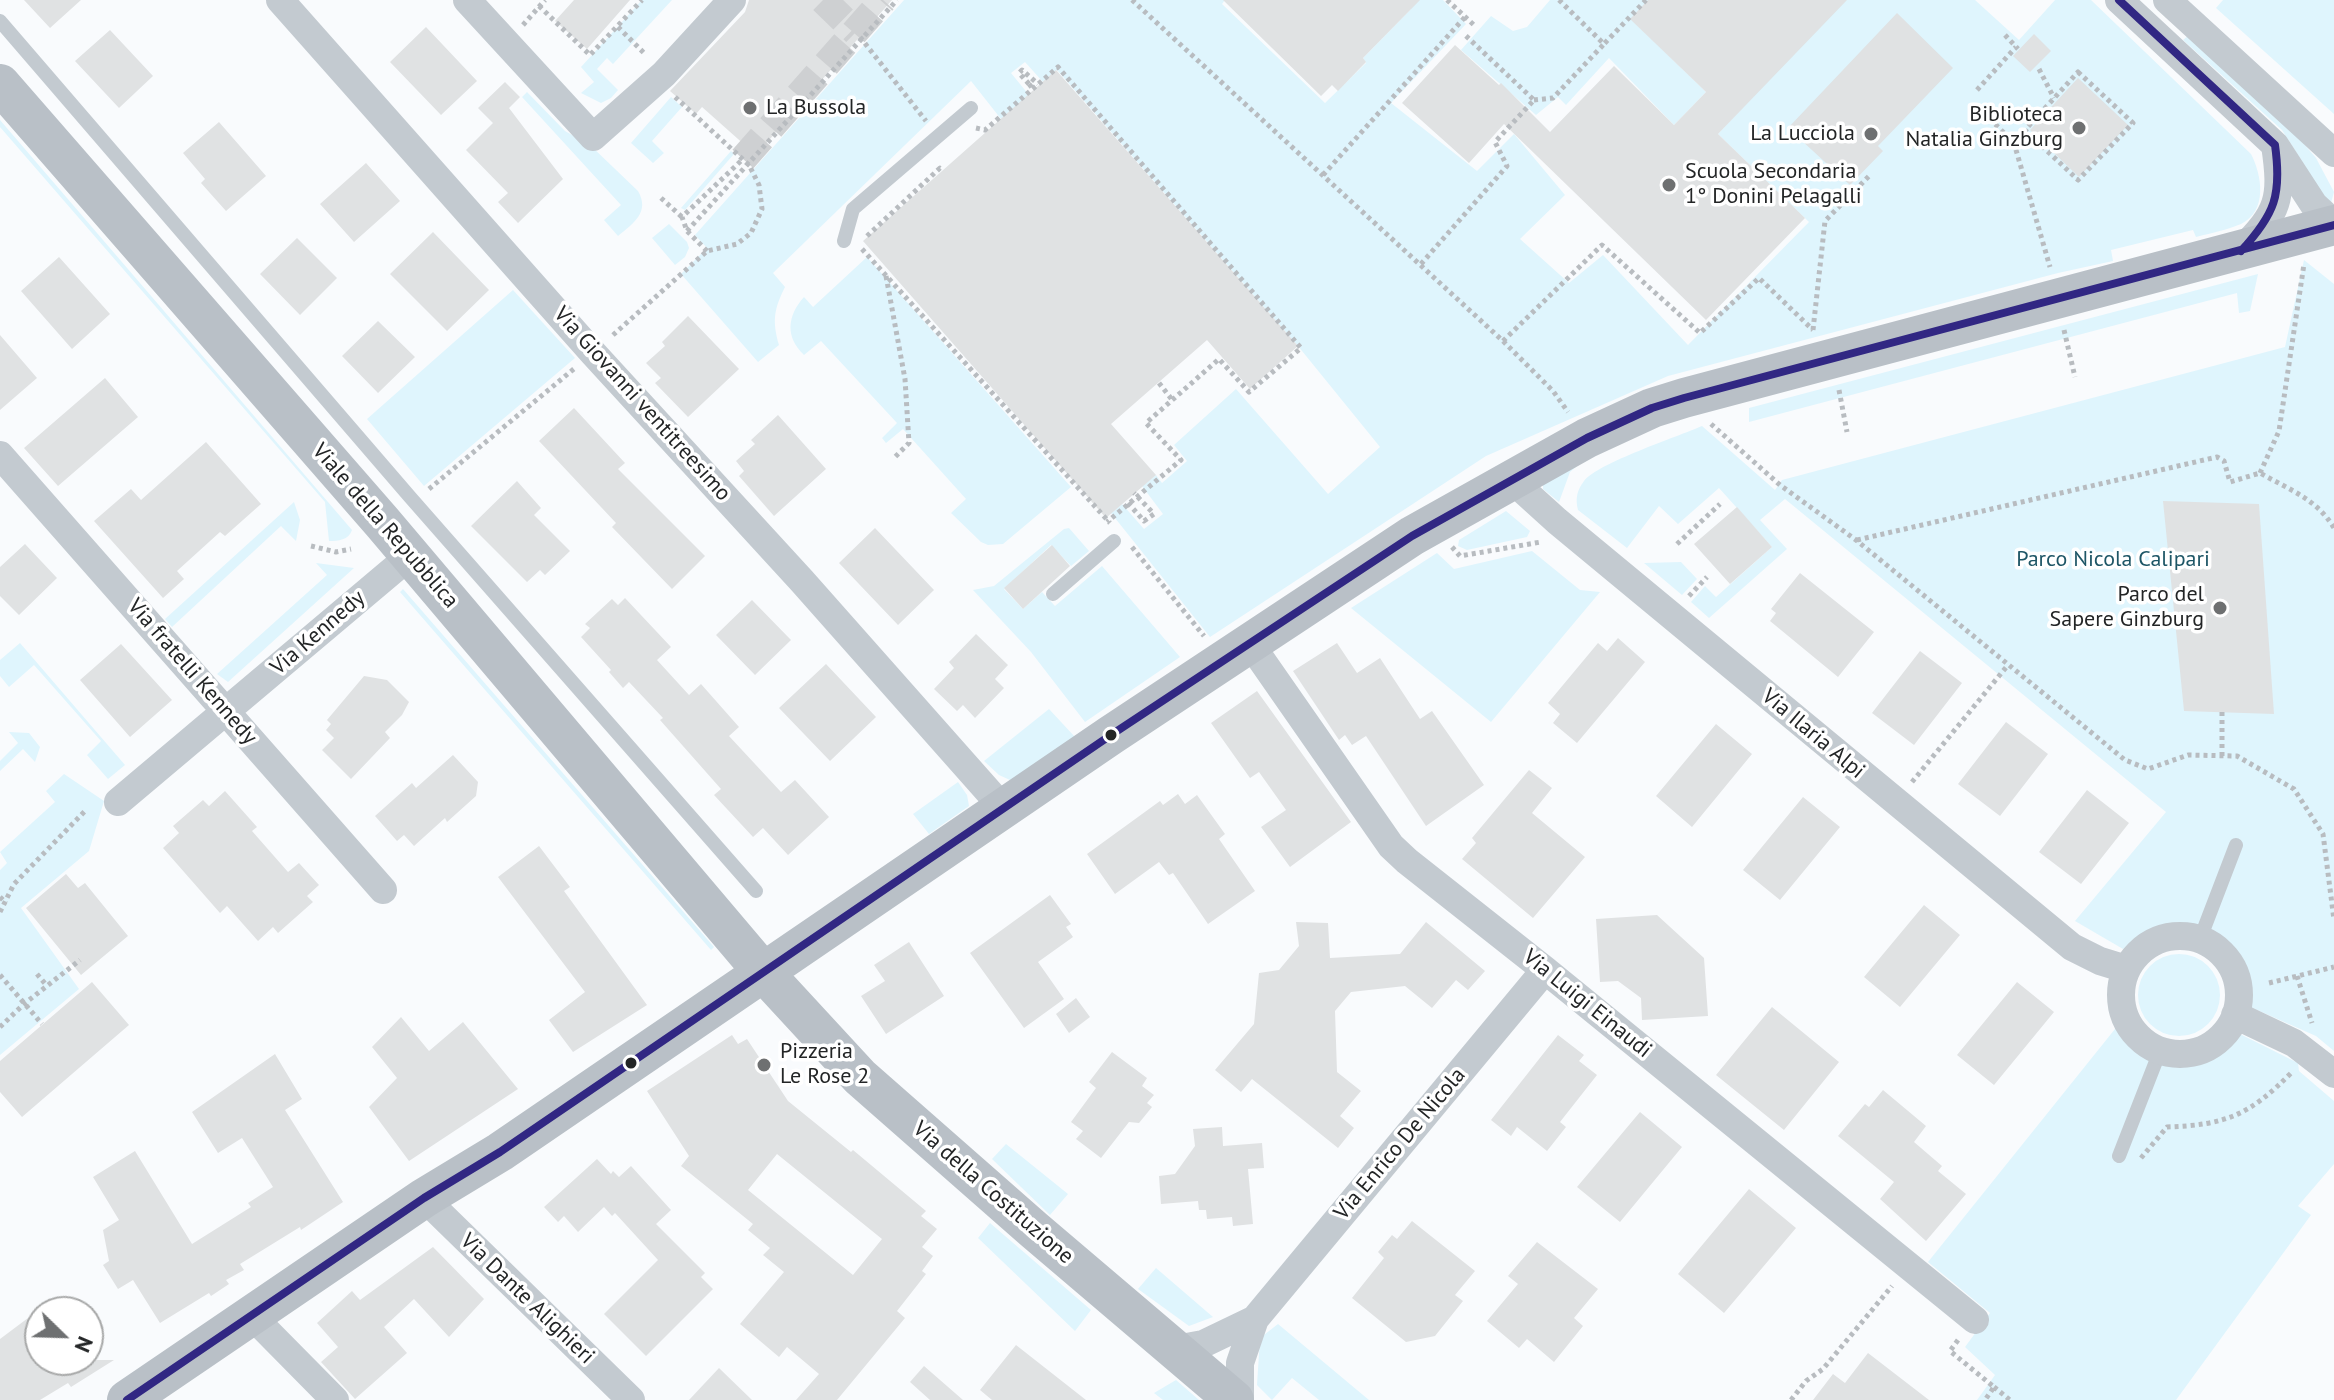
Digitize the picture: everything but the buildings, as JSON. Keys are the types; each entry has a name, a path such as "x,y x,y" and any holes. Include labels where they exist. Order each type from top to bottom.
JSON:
{"street":[{"name":"Via Giovanni ventitreesimo","path":"280,0 1004,809"},
{"path":"467,0 593,137 664,74 732,0"},
{"path":"2119,0 2275,145 2314,205 2334,224"},
{"path":"2161,39 2174,7 2330,154"},
{"name":"Viale della Repubblica","path":"0,84 411,555 764,973"},
{"path":"2241,251 2264,226 2277,204 2279,179 2275,145"},
{"path":"127,1400 424,1198 500,1152 1249,642 1412,536 1587,438 1652,408 1684,398 2334,224"},
{"name":"Via fratelli Kennedy","path":"0,455 383,890"},
{"name":"Via Ilaria Alpi","path":"1518,476 1525,492 1557,521 2072,947 2100,961 2126,969"},
{"name":"Via Kennedy","path":"118,802 411,555"},
{"name":"Via Luigi Einaudi","path":"1249,642 1391,846 1407,861 1975,1320"},
{"path":"2179,935 2200,939 2217,948 2229,961 2238,987 2235,1015 2227,1031 2213,1044 2196,1052 2178,1054 2160,1051 2145,1044 2125,1018 2121,985 2126,969 2139,952 2157,939 2179,935"},
{"name":"Via Enrico De Nicola","path":"1237,1400 1240,1363 1255,1319 1545,970"},
{"name":"Via della Costituzione","path":"764,973 860,1077 1033,1229 1237,1400"},
{"path":"2235,1015 2294,1043 2334,1074"},
{"name":"Via Dante Alighieri","path":"424,1198 631,1400"},
{"path":"251,1315 335,1400"},
{"name":"Via Enrico De Nicola","path":"1176,1349 1203,1344 1255,1319"}],"lane":[{"name":"Viale della Repubblica","path":"0,21 410,497 756,891"},
{"path":"844,241 853,209 971,108"},
{"path":"1053,594 1114,541"},
{"path":"2200,939 2236,845"},
{"path":"2119,1156 2160,1051"}],"path":[{"path":"539,6 590,55 642,0"},
{"path":"687,231 897,0"},
{"path":"1132,0 1503,341 1553,391 1587,438"},
{"path":"1447,0 1475,26"},
{"path":"1559,0 1604,44"},
{"path":"1421,264 1507,166 1495,142 1534,100 1553,98 1646,0"},
{"path":"1323,175 1465,17"},
{"path":"618,27 649,59"},
{"path":"1465,35 1534,100"},
{"path":"1977,90 2017,48 2005,35"},
{"path":"861,38 938,136"},
{"path":"943,170 940,168 881,218 858,245 1110,523 1136,494 1181,460 1146,423 1219,359 1249,392 1301,348 1058,67 985,130 976,127 968,135"},
{"path":"2039,69 2054,98"},
{"path":"1022,70 1036,87 1029,84 1019,73 1022,70"},
{"path":"2014,143 2025,130 2078,72 2133,123 2078,180 2025,130"},
{"path":"603,344 707,251 737,244 751,233 762,209 759,185 749,165 664,88"},
{"path":"1984,113 2014,143 2053,280"},
{"path":"682,217 743,159"},
{"path":"1812,344 1825,221 1871,174"},
{"path":"661,198 682,217 687,231 707,251"},
{"path":"1503,341 1602,245 1700,333 1759,278 1813,330"},
{"path":"2260,473 2279,431 2304,260"},
{"path":"886,275 905,379 909,443 893,459"},
{"path":"2061,317 2075,377"},
{"path":"410,497 431,489 583,362"},
{"path":"1836,377 1847,432"},
{"path":"1159,383 1173,401"},
{"path":"1702,415 1780,485 1856,540 2125,760 2148,769 2188,755 2237,756 2294,789 2323,834 2334,920"},
{"path":"1856,540 2217,457 2224,461 2230,482 2260,473 2304,496 2325,513 2334,528"},
{"path":"1128,503 1144,521 1154,514 1136,494"},
{"path":"1677,544 1720,504"},
{"path":"1446,541 1460,556 1545,541"},
{"path":"311,546 336,552 351,549"},
{"path":"1131,546 1207,639"},
{"path":"1683,602 1707,577"},
{"path":"1906,789 2008,665"},
{"path":"2222,712 2222,756"},
{"path":"0,912 14,884 86,810"},
{"path":"0,897 6,903"},
{"path":"0,1027 80,960"},
{"path":"2269,983 2334,967"},
{"path":"37,974 47,986"},
{"path":"0,975 42,1024"},
{"path":"2132,1167 2167,1127 2207,1126 2243,1113 2300,1066 2316,1036 2297,976"},
{"path":"1791,1400 1806,1381 1823,1369 1908,1266"},
{"path":"1975,1320 1950,1351 2010,1400"},
{"path":"1985,1400 1994,1387"}],"green space":[{"path":"642,0 672,0 613,64 607,58 597,69 618,90 611,98 601,103 581,93 594,82 581,67"},
{"path":"904,0 1225,0 1222,4 1325,103 1366,63 1363,58 1411,9 1403,0 1443,0 1466,24 1391,103 1477,171 1514,134 1565,195 1520,239 1569,283 1603,255 1688,345 1809,222 1718,134 1842,0 1975,0 2019,40 2055,0 2091,0 2251,154 2260,182 2259,202 2250,218 2225,230 2196,237 2193,230 2111,250 2113,261 1668,376 1486,456 1210,637 1111,513 1122,504 1144,529 1163,514 1142,486 1156,475 1162,483 1187,461 1174,445 1236,389 1328,494 1380,447 1298,346 1057,70 1043,82 1025,62 1011,73 1029,95 1001,119 971,81 773,273 785,287 775,315 779,345 758,362 681,274 707,248 695,235"},
{"path":"1550,0 1649,0 1631,19 1706,92 1674,125 1609,58 1566,105 1558,97 1536,115 1461,50 1491,16 1513,31 1527,27"},
{"path":"2223,0 2334,0 2334,114 2216,8"},
{"path":"2189,35 2286,123 2316,158 2334,192 2331,203 2322,204 2305,166 2282,130 2183,40"},
{"path":"527,92 565,131 590,145 638,191 641,211 635,222 618,236 604,220 621,205 522,97"},
{"path":"671,97 682,107 652,141 664,153 653,163 631,143"},
{"path":"0,120 352,530 346,538 329,541 325,502 0,127"},
{"path":"731,151 734,154 685,210 681,208"},
{"path":"669,224 689,248 685,257 675,265 652,238"},
{"path":"867,257 1071,487 1003,544 981,542 951,513 966,499 903,429 886,443 882,438 897,423 821,341 804,355 794,341 790,326 794,312 804,297 813,307"},
{"name":"Parco Nicola Calipari","path":"2304,260 2334,284 2334,1051 2316,1036 2248,1006 2249,978 2242,961 2223,941 2210,934 2183,927 2155,929 2142,934 2123,949 2075,921 2166,812 1785,499 1760,520 1787,549 1709,618 1691,602 1705,586 1716,597 1772,547 1719,488 1678,524 1659,506 1627,548 1578,510 1577,502 1584,481 1605,466 1702,426 1775,490 1782,480 2285,347"},
{"path":"2258,274 2250,311 2239,313 2237,293 1749,422 1749,408"},
{"path":"513,290 575,358 424,486 367,419"},
{"path":"1582,462 1570,472 1559,502 1543,489 1543,482"},
{"path":"294,502 300,520 296,541 281,526 172,627 165,619"},
{"path":"1506,511 1530,531 1527,537 1467,550 1458,546 1459,540"},
{"path":"1069,528 1089,551 1071,566 1051,545 1004,589 1023,609 1042,592 1055,606 1102,566 1180,657 1085,722 1031,652 973,590 994,586"},
{"path":"1532,551 1580,590 1600,592 1491,722 1351,608 1437,553 1454,569"},
{"path":"1681,562 1697,579 1682,595 1644,563"},
{"path":"316,563 354,568 228,682 217,674 327,575"},
{"path":"403,589 714,947 711,950 400,592"},
{"path":"20,643 125,765 108,779 87,755 101,741 34,665 9,687 0,676 0,660"},
{"path":"1049,709 1075,737 1020,777 1010,780 999,775 984,761"},
{"path":"9,732 29,733 40,747 35,762 23,749 0,771 0,761 18,743"},
{"path":"64,774 104,801 89,851 21,908 79,989 0,1055 0,870 7,863 0,852 55,802 46,791"},
{"path":"958,782 967,795 969,806 929,834 913,814"},
{"path":"2179,954 2195,957 2208,966 2217,979 2220,995 2217,1011 2208,1024 2195,1033 2179,1036 2163,1033 2150,1024 2141,1011 2138,995 2141,979 2150,966 2163,957"},
{"path":"2119,1024 2130,1040 2143,1051 2176,1063 2193,1063 2209,1057 2224,1047 2236,1032 2298,1063 2299,1071 2334,1101 2334,1164 2298,1206 2311,1215 2176,1400 1977,1400 1995,1375 1965,1347 1990,1313 1928,1262"},
{"path":"1006,1144 1068,1194 1050,1215 992,1159"},
{"path":"990,1223 1091,1310 1075,1331 978,1238"},
{"path":"1156,1268 1213,1317 1189,1326 1138,1289"},
{"path":"1278,1324 1369,1400 1319,1400 1292,1378 1272,1400 1257,1385 1260,1338"},
{"path":"1176,1380 1199,1400 1163,1400 1154,1393"}],"tunnel":[{"path":"823,0 856,32"},
{"path":"743,159 883,0"}],"transit line":[{"path":"2119,0 2275,145 2277,177 2273,203 2262,226 2241,251"},
{"path":"127,1400 424,1198 500,1152 1111,735 1412,536 1587,438 1652,408 1684,398 2334,225"}],"place":[{"name":"La Bussola","path":"750,108"},
{"name":"Biblioteca Natalia Ginzburg","path":"2079,128"},
{"name":"La Lucciola","path":"1871,134"},
{"name":"Scuola Secondaria 1° Donini Pelagalli","path":"1669,185"},
{"name":"Parco del Sapere Ginzburg","path":"2220,608"},
{"name":"Pizzeria Le Rose 2","path":"764,1065"}]}
